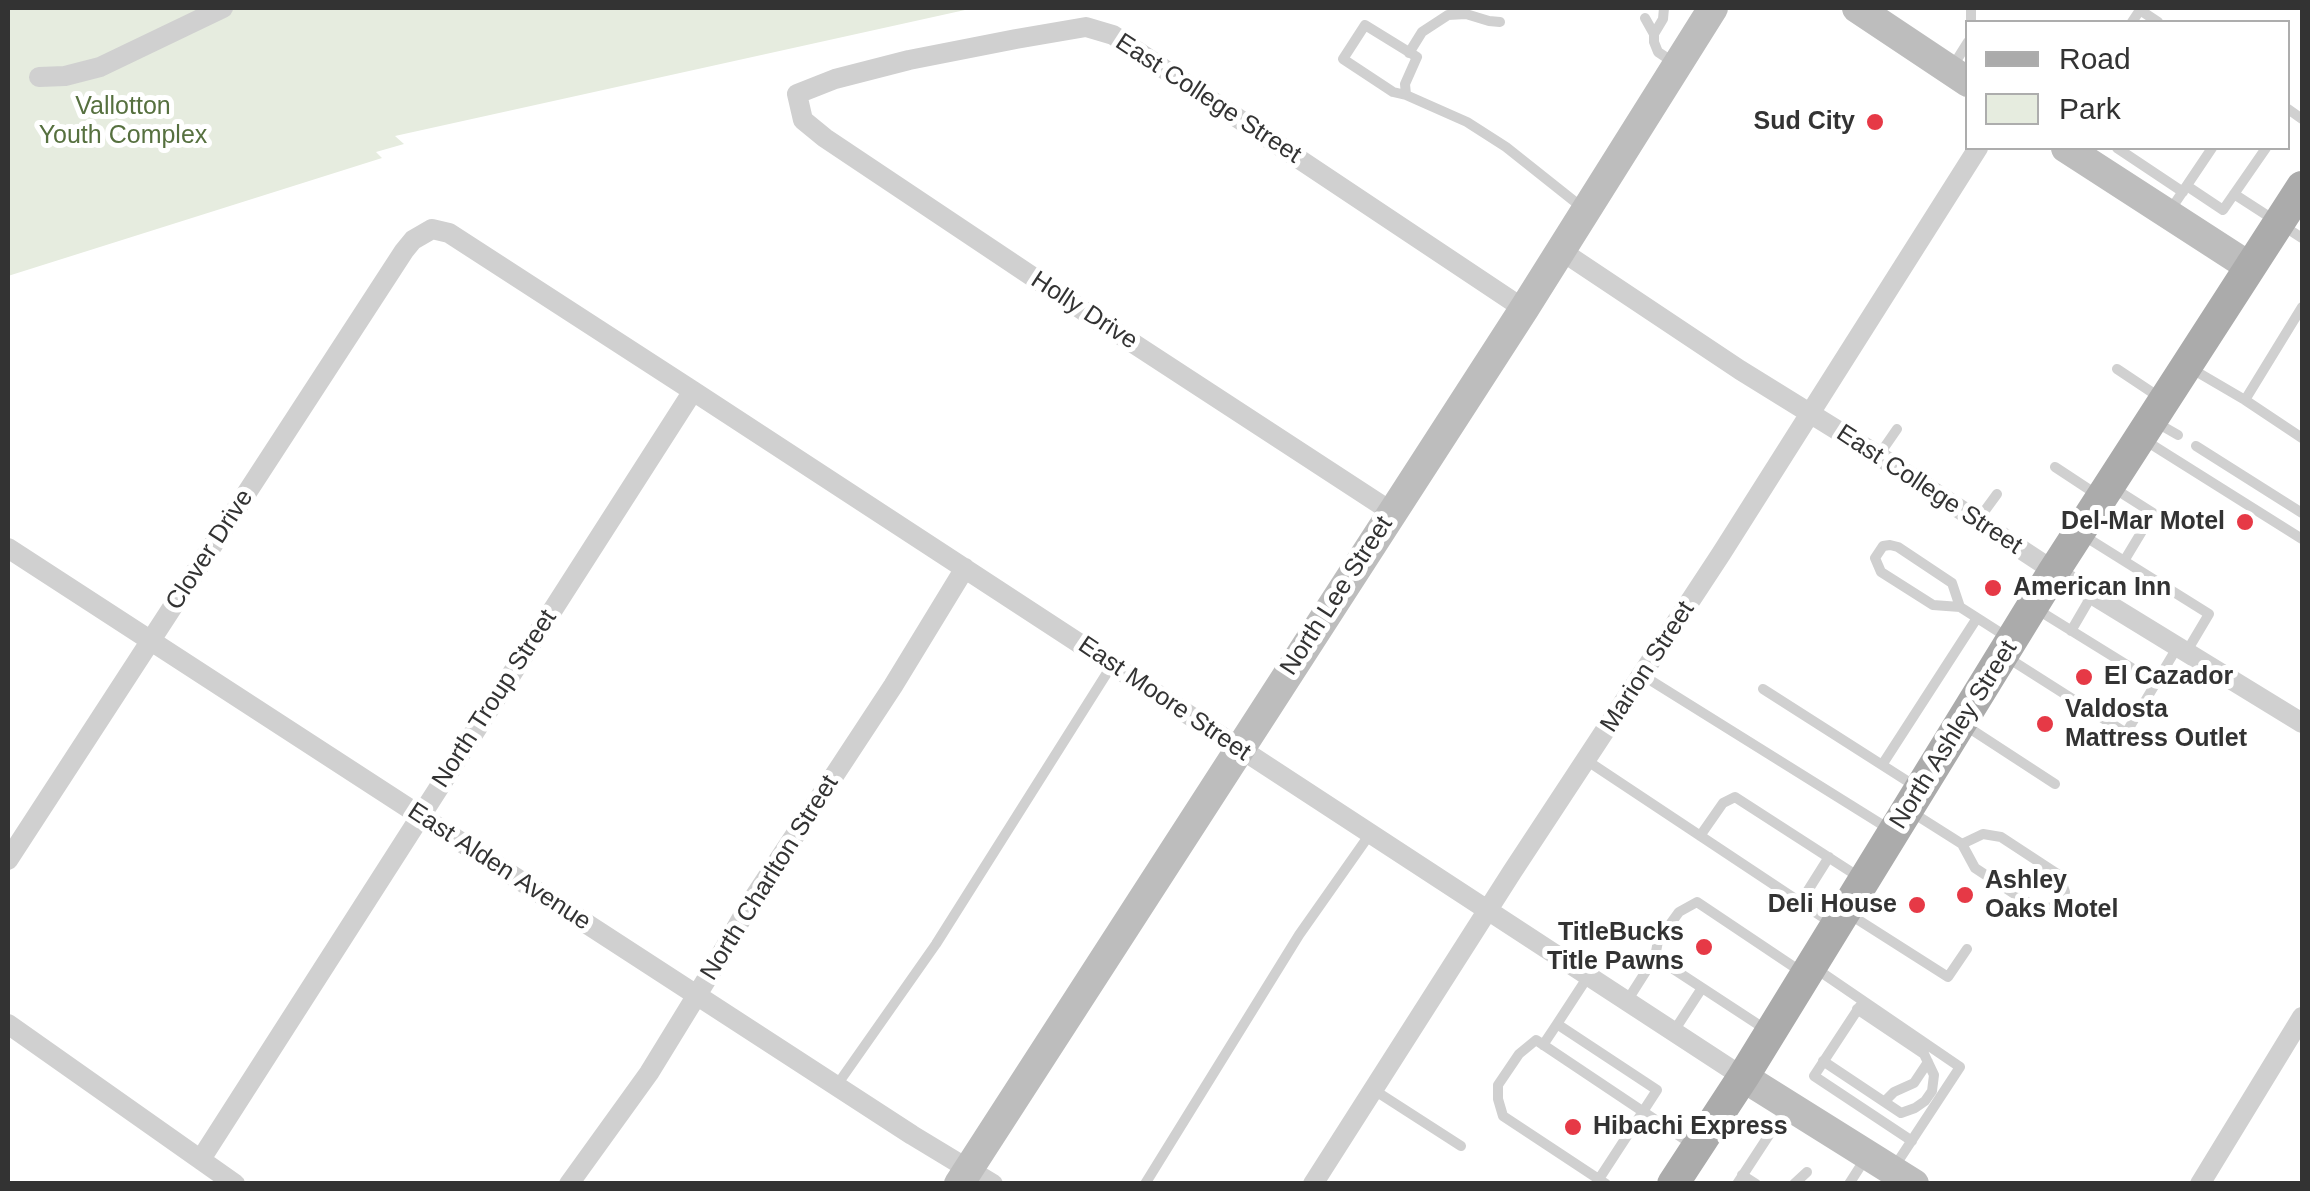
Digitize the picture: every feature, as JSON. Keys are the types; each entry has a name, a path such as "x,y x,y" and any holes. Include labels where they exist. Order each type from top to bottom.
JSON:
{"main road":[{"name":"North Ashley Street","path":"1677,1182 2079,532 2159,423 2187,366 2250,268 2291,231 2302,187"}],"street":[{"path":"39,77 65,76 100,67 224,8"},
{"name":"North Lee Street","path":"973,1178 1239,748 1524,309 1713,8"},
{"path":"1857,8 1959,76"},
{"name":"East College Street","path":"796,94 891,65 1086,27 1113,35 1524,309"},
{"name":"Holly Drive","path":"796,94 803,120 825,138 1392,512"},
{"name":"Marion Street","path":"1313,1184 1977,150"},
{"path":"2075,150 2102,156 2179,197 2250,268"},
{"name":"East Moore Street","path":"413,240 432,229 449,233 1743,1077 1891,1169"},
{"name":"Clover Drive","path":"8,860 413,240"},
{"name":"East College Street","path":"1560,250 2054,571 2302,723"},
{"name":"North Troup Street","path":"200,1159 694,391"},
{"name":"East Alden Avenue","path":"8,548 697,994 973,1178"},
{"name":"North Charlton Street","path":"569,1184 649,1073 751,902 893,686 965,568"},
{"path":"2200,1184 2302,1016"},
{"path":"8,1024 235,1184"}],"lane":[{"path":"1654,34 1663,20 1664,8"},
{"path":"2133,20 2140,10 2155,20"},
{"path":"1409,53 1422,32 1448,15 1466,14 1500,22"},
{"path":"1644,18 1654,34 1658,52 1677,64"},
{"path":"1406,95 1405,84 1417,58 1365,24 1343,59 1393,92 1466,122 1493,138 1586,210"},
{"path":"2211,150 2179,197 2224,210 2265,150"},
{"path":"2234,194 2291,231"},
{"path":"2245,400 2302,307"},
{"path":"2187,366 2302,438"},
{"path":"2117,369 2194,472 2302,539"},
{"path":"1879,456 1897,428"},
{"path":"2194,472 2201,449 2302,512"},
{"path":"2055,467 2153,513 2124,561"},
{"path":"1978,520 1997,494"},
{"path":"1960,607 1952,583 1898,547 1883,546 1876,558 1881,572 1933,605 1960,607 2008,647 2126,732 2156,683 2209,614 2079,532"},
{"path":"2072,630 2092,595"},
{"path":"2033,607 2156,683"},
{"path":"1882,766 1976,618"},
{"path":"836,1086 936,944 1113,664"},
{"path":"1642,674 1722,724 1907,811 1962,844 1975,868 2039,910 2056,906 2065,892 2060,875 2001,837 1984,834 1962,844"},
{"path":"1762,690 1882,766 1907,811"},
{"path":"1961,723 2056,784"},
{"path":"1586,760 1800,903 1840,918 1948,977 1967,949"},
{"path":"1700,836 1722,803 1735,796 1864,880"},
{"path":"1145,1184 1299,935 1371,833"},
{"path":"1800,903 1829,857"},
{"path":"1628,1001 1655,957 1658,941 1678,912 1697,902 1960,1068 1891,1169 1849,1184"},
{"path":"1655,957 1770,1032"},
{"path":"1543,1045 1589,976"},
{"path":"1674,1031 1702,988"},
{"path":"1860,1005 1814,1076 1912,1141"},
{"path":"1823,1062 1900,1113 1915,1108 1932,1091 1934,1075 1924,1054 1860,1005"},
{"path":"1557,1024 1657,1090 1643,1112 1603,1181 1503,1116 1498,1085 1519,1054 1536,1040 1543,1045 1643,1112 1697,1148"},
{"path":"1885,1101 1914,1082 1928,1062"},
{"path":"1374,1090 1460,1146"},
{"path":"1756,1184 1740,1179 1788,1105"}],"green space":[{"name":"Vallotton Youth Complex","path":"8,8 974,8 395,136 404,144 376,152 382,158 8,276"}],"place":[{"name":"Sud City","path":"1875,122"},
{"name":"Del-Mar Motel","path":"2245,522"},
{"name":"American Inn","path":"1993,588"},
{"name":"El Cazador","path":"2084,677"},
{"name":"Valdosta Mattress Outlet","path":"2045,724"},
{"name":"Ashley Oaks Motel","path":"1965,895"},
{"name":"Deli House","path":"1917,905"},
{"name":"TitleBucks Title Pawns","path":"1704,947"},
{"name":"Hibachi Express","path":"1573,1127"}]}
